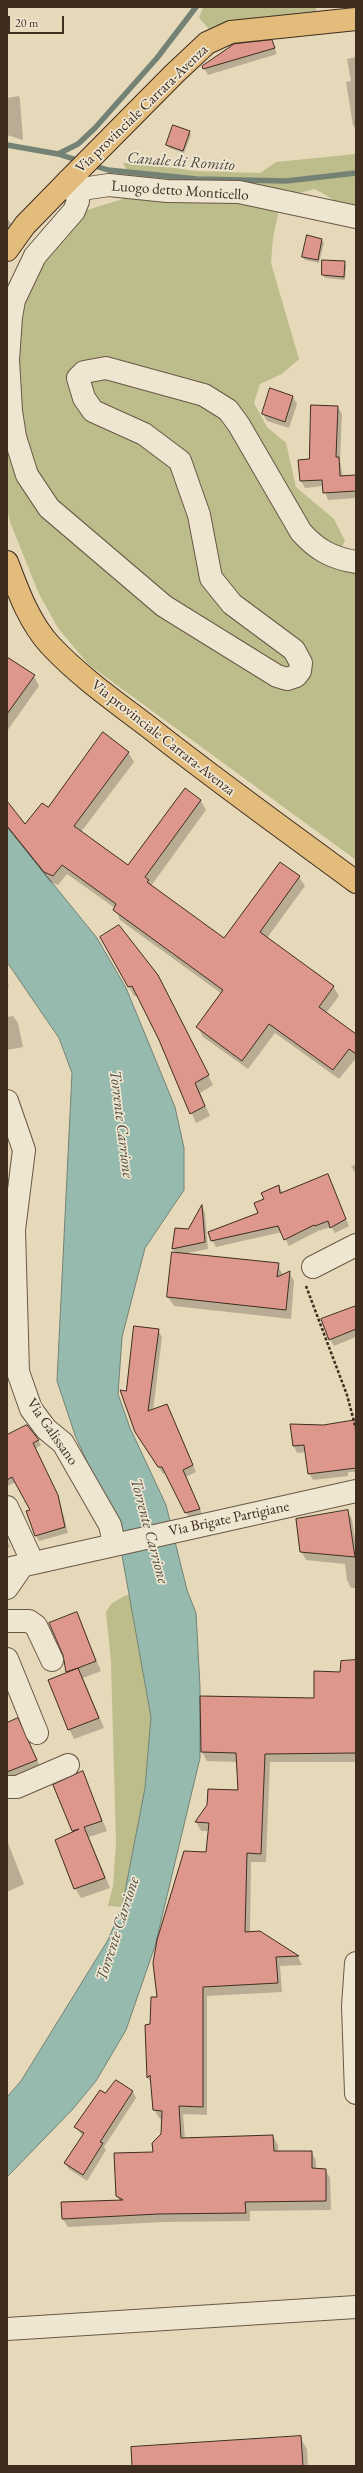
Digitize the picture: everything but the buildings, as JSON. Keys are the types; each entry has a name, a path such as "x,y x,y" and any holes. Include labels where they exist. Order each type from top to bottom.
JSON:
{"main road":[{"name":"Via provinciale Carrara-Avenza","path":"7,250 25,225 72,182 102,147 207,43 231,32 356,19"},
{"name":"Via provinciale Carrara-Avenza","path":"7,562 20,596 33,619 50,644 85,678 208,774 356,882"}],"street":[{"name":"Luogo detto Monticello","path":"72,182 167,191 239,192 356,217"},
{"path":"72,182 78,201 74,211 35,256 25,274 14,300 8,337 9,382 15,436 27,475 49,508 164,606 277,676 287,679 296,676 300,671 301,664 294,650 232,604 211,578 199,515 180,462 144,434 94,411 84,398 78,378 84,372 106,368 204,395 228,410 250,443 301,532 314,547 341,560 356,562"},
{"name":"Via Galissano","path":"7,1101 24,1150 14,1230 18,1372 20,1384 31,1409 46,1429 63,1443 110,1525 105,1546"},
{"path":"313,1267 356,1245"},
{"name":"Via Brigate Partigiane","path":"21,1566 176,1530 355,1498"},
{"path":"7,1507 21,1566 7,1588"},
{"path":"7,1621 29,1622 36,1626 52,1660"},
{"path":"7,1659 37,1734"},
{"path":"7,1786 17,1787 68,1765"},
{"path":"356,1963 353,2006 356,2093"},
{"path":"7,2329 356,2306"}],"path":[{"path":"313,1267 307,1276 306,1290 347,1395 356,1429"}],"green space":[{"path":"203,7 316,7 316,11 229,21 210,30 199,18"},
{"path":"356,154 356,212 344,207 314,189 292,195 274,191 278,214 273,238 271,263 299,359 282,374 260,384 254,403 267,427 286,443 296,487 334,519 345,541 332,564 356,570 356,860 88,664 58,628 39,594 10,522 7,509 7,285 51,221 126,198 134,184 123,163 147,164 194,171 260,173 276,162"},
{"path":"129,1595 151,1717 145,1788 122,1907 108,1906 113,1886 116,1842 111,1662 106,1612 111,1604 124,1596"}],"water":[{"name":"Torrente Carrione","path":"7,827 97,938 126,988 175,1107 184,1148 184,1190 145,1248 122,1337 118,1394 130,1428 166,1505 187,1590 196,1613 200,1687 200,1758 155,1946 126,2030 96,2081 72,2110 7,2177 7,2097 21,2081 108,1940 122,1907 145,1788 151,1717 116,1522 106,1504 75,1435 57,1381 72,1073 59,1038 7,962"}],"waterway":[{"path":"58,154 78,144 95,128 157,58 196,7"},
{"name":"Canale di Romito","path":"7,145 58,154 80,161"},
{"name":"Canale di Romito","path":"92,165 108,170 197,179 286,181 356,173"}]}
